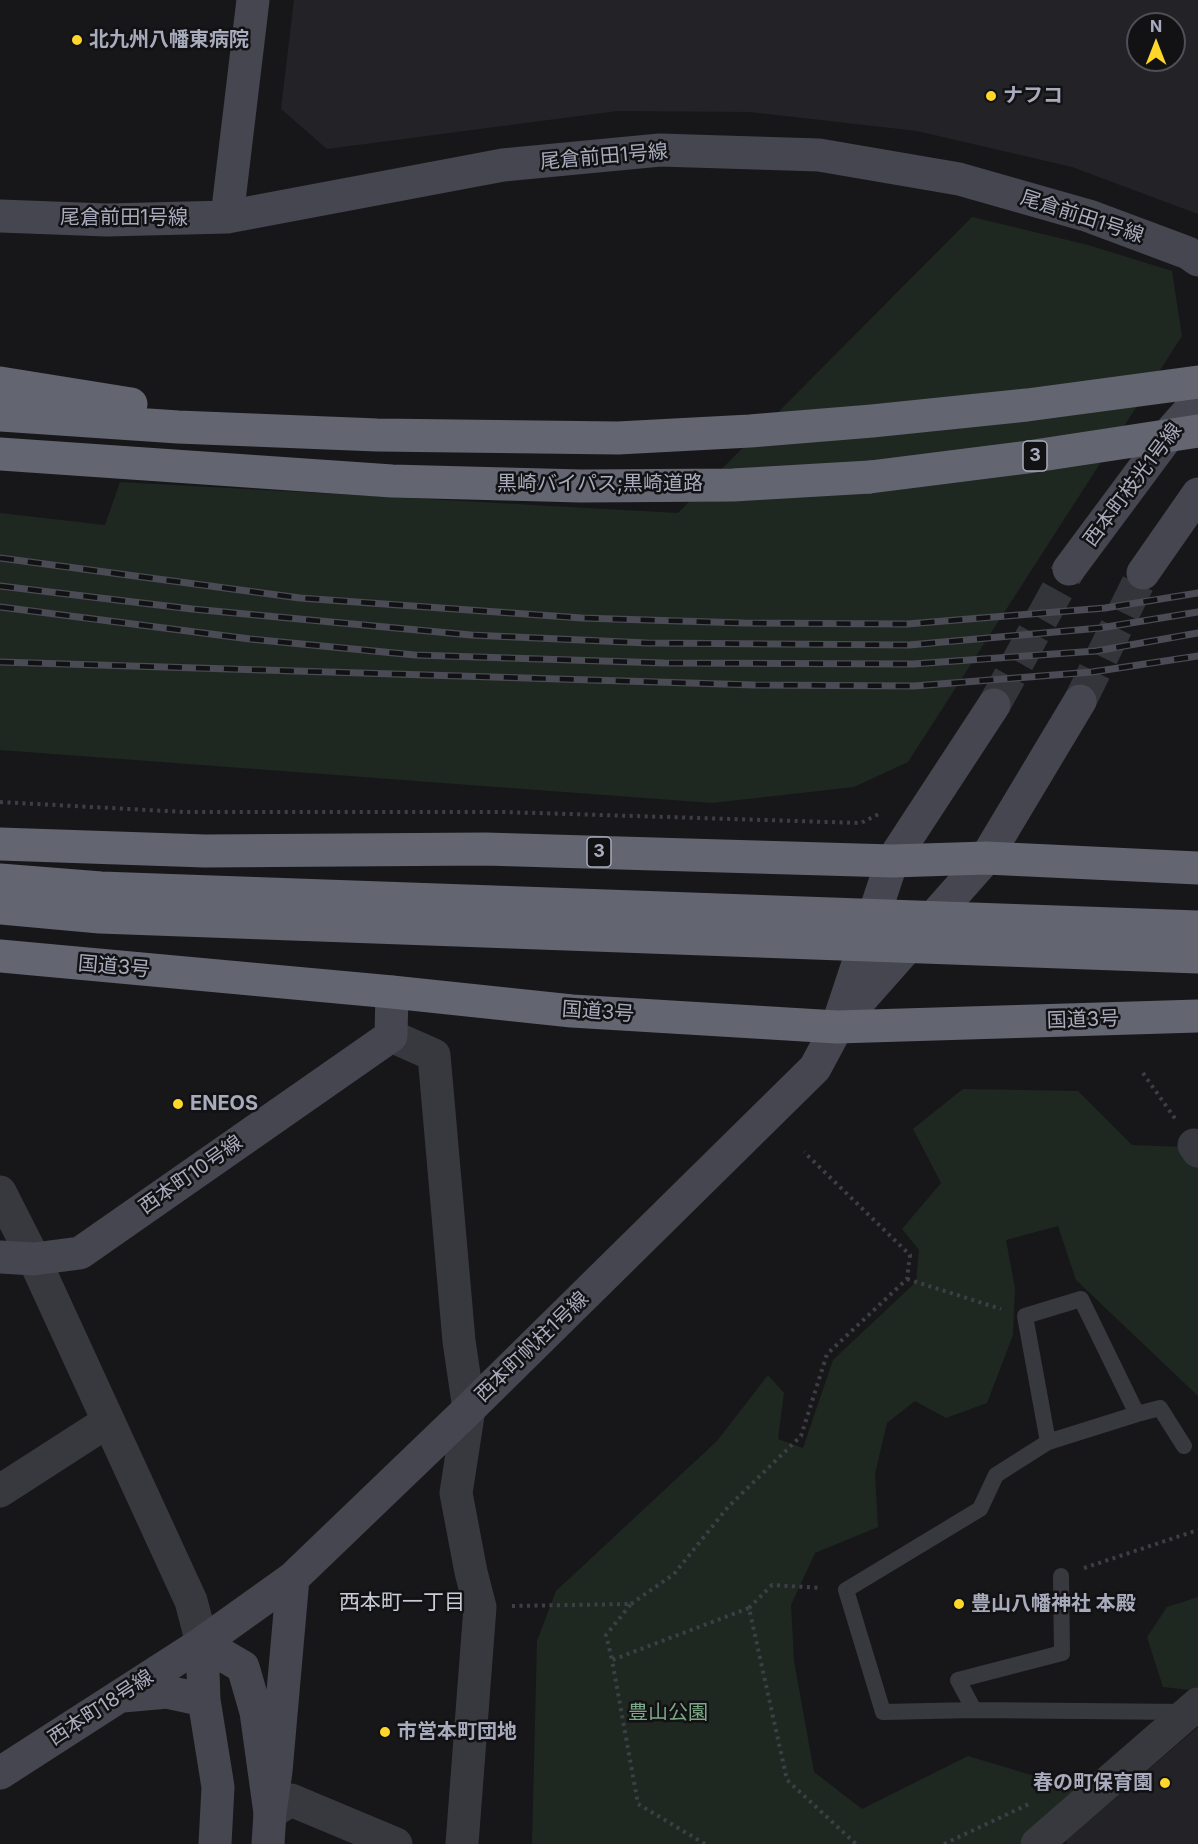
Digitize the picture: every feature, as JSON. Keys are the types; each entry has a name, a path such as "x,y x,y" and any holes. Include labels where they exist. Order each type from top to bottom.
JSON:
{"highway":[{"path":"0,415 178,427 377,435 618,438 872,422 1027,405 1198,382"},
{"path":"0,383 107,401 377,435"},
{"name":"黒崎バイパス;黒崎道路","path":"0,454 392,481 569,486 733,485 870,477 1028,458 1198,431"},
{"name":"3","path":"0,844 205,852 485,849 892,861 986,858 1198,868"},
{"path":"0,880 101,888 1198,927"},
{"path":"0,908 100,917 1198,957"},
{"name":"国道3号","path":"0,956 572,1011 837,1027 1198,1016"}],"street":[{"path":"227,217 253,0"},
{"name":"尾倉前田1号線","path":"0,216 107,220 227,217 503,165 660,150 819,155 959,179 1089,216 1188,253 1198,260"},
{"name":"西本町枝光1号線","path":"1069,569 1173,429 1198,401"},
{"path":"1143,573 1198,494"},
{"path":"837,1027 986,858 1080,701"},
{"path":"837,1027 892,861 994,705"},
{"path":"393,992 391,1036 434,1055 459,1341 469,1409 456,1493 480,1607 462,1844"},
{"name":"西本町帆柱1号線","path":"202,1643 293,1578 469,1409 815,1068 837,1027"},
{"name":"西本町10号線","path":"0,1257 34,1259 80,1253 391,1036"},
{"path":"0,1192 34,1259 191,1601 202,1643 204,1700 218,1787 215,1844"},
{"path":"0,1491 107,1422"},
{"path":"269,1828 293,1578"},
{"path":"202,1643 243,1667 256,1712 269,1828"},
{"name":"西本町18号線","path":"0,1773 202,1643"},
{"path":"116,1697 167,1692 204,1700"},
{"path":"1037,1844 1194,1708"},
{"path":"269,1828 291,1800 396,1844"}],"lane":[{"path":"1047,1442 1025,1316 1081,1299 1137,1414"},
{"path":"1184,1446 1160,1408 1047,1442 996,1475 980,1509 846,1590 883,1712 1194,1708"},
{"path":"974,1710 958,1680 1062,1653 1061,1576"}],"path":[{"path":"1143,1073 1196,1148"},
{"path":"705,1844 638,1803 606,1635 632,1604 674,1574 728,1507 801,1436 828,1354 908,1279 910,1256 804,1152"},
{"path":"908,1279 1025,1316"},
{"path":"1061,1576 1198,1530"},
{"path":"612,1660 749,1608 772,1585 846,1590"},
{"path":"480,1607 632,1604"},
{"path":"749,1608 787,1780 856,1844"},
{"path":"944,1844 1046,1796 1067,1818"}],"shaded area":[{"name":"ナフコ","path":"294,0 1198,0 1198,214 1072,167 917,131 750,112 617,111 327,149 281,109"},
{"name":"春の町保育園","path":"1198,1727 1198,1844 1067,1844 1066,1840"}],"green space":[{"path":"972,217 1088,245 1172,271 1182,336 908,762 854,787 712,803 0,750 0,513 105,525 120,482 678,513"},
{"name":"豊山公園","path":"963,1089 1078,1091 1132,1145 1184,1147 1198,1165 1198,1396 1076,1280 1058,1226 1006,1240 1015,1288 1013,1335 987,1403 946,1418 915,1401 887,1423 875,1474 878,1527 815,1553 791,1605 794,1661 814,1772 862,1809 968,1756 1081,1790 1019,1844 532,1844 537,1641 556,1591 717,1441 768,1375 784,1393 778,1439 803,1448 833,1360 916,1282 919,1250 902,1229 941,1183 913,1129"},
{"path":"1198,1597 1198,1691 1163,1687 1147,1637 1167,1607"}],"tunnel":[{"path":"994,705 1069,569"},
{"path":"1080,701 1143,573"}],"railway":[{"path":"0,558 300,598 582,618 744,623 907,624 1105,608 1198,593"},
{"path":"0,586 192,609 471,635 647,643 909,645 1100,628 1198,612"},
{"path":"0,607 250,639 415,655 664,663 913,664 1096,651 1198,633"},
{"path":"0,662 755,685 914,686 1092,672 1198,656"}],"place":[{"name":"北九州八幡東病院","path":"77,40"},
{"name":"ナフコ","path":"991,96"},
{"name":"ENEOS","path":"178,1104"},
{"name":"豊山八幡神社 本殿","path":"959,1604"},
{"name":"市営本町団地","path":"385,1732"},
{"name":"春の町保育園","path":"1165,1783"}],"district":[{"name":"西本町一丁目","path":"402,1603"}]}
